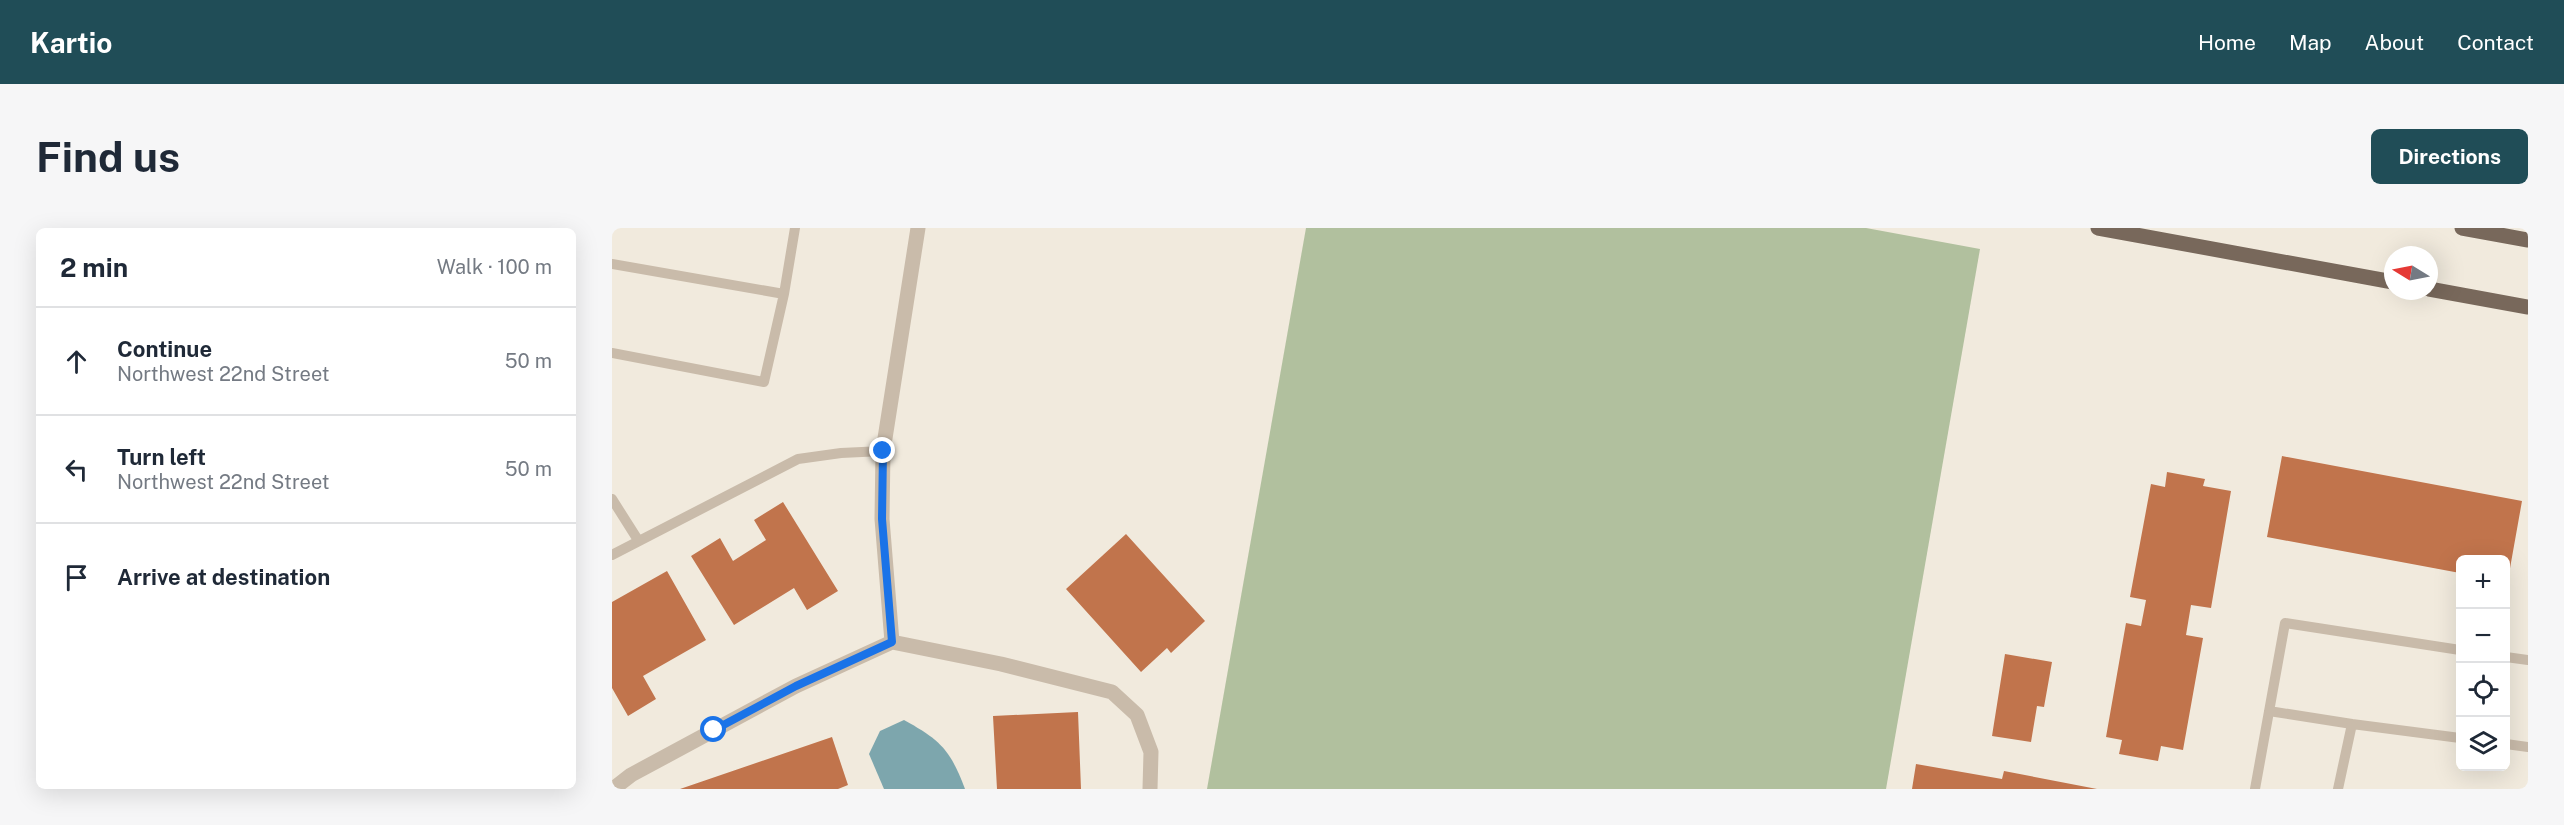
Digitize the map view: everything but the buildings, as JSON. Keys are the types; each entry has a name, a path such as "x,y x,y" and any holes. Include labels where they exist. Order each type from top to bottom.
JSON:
{"main road":[{"path":"2098,228 2384,280"},
{"path":"2462,228 2528,240"},
{"path":"2438,291 2528,307"}],"street":[{"path":"892,642 882,519 883,451 918,228"},
{"path":"613,789 631,775 796,686 892,642 1001,664 1112,692 1137,715 1151,752 1150,789"}],"lane":[{"path":"612,353 764,382 784,294 795,228"},
{"path":"612,264 784,294"},
{"path":"612,555 798,459 841,453 883,451"},
{"path":"612,499 638,540"},
{"path":"2255,789 2285,624 2456,649"},
{"path":"2510,658 2528,660"},
{"path":"2270,711 2456,737"},
{"path":"2338,789 2352,724"},
{"path":"2510,745 2528,747"}],"green space":[{"path":"1306,228 1866,228 1980,249 1886,789 1207,789"}],"water":[{"path":"904,720 927,734 942,747 954,764 965,789 884,789 869,754 880,731"}],"route":[{"path":"714,730 796,686 892,642 882,519 883,451"}]}
